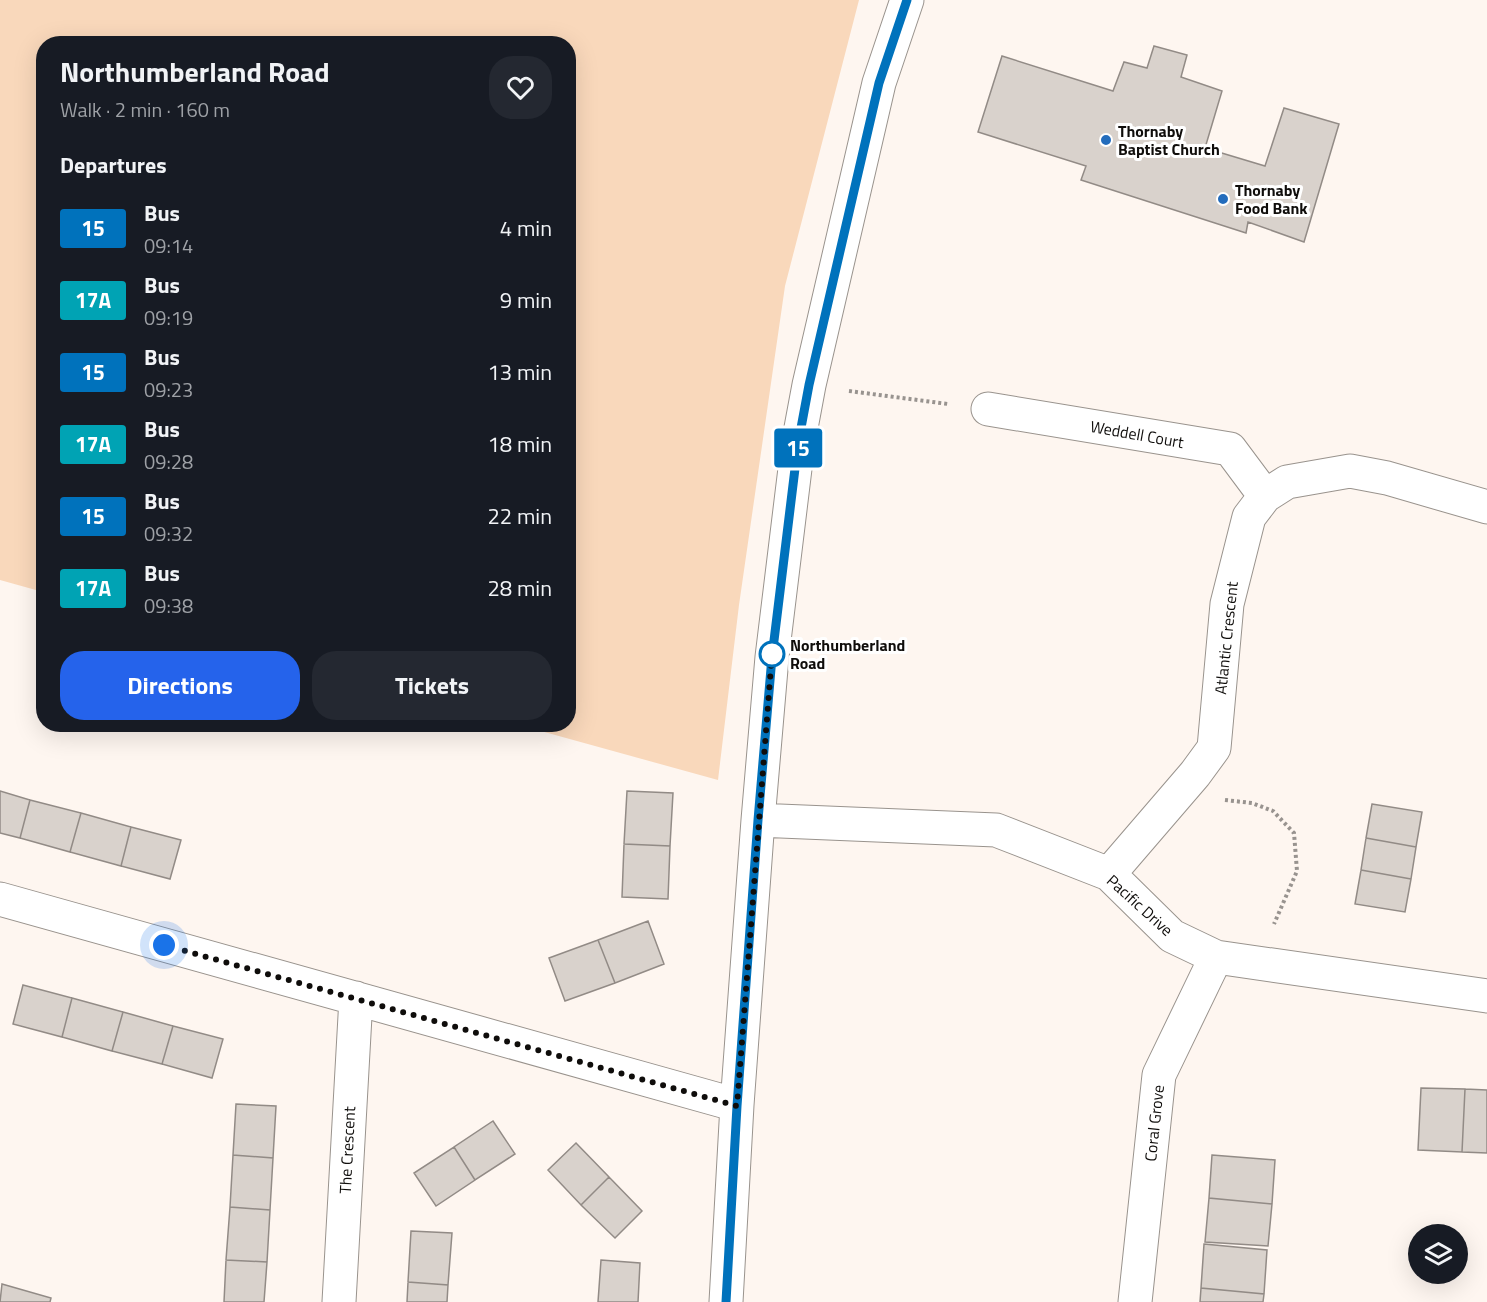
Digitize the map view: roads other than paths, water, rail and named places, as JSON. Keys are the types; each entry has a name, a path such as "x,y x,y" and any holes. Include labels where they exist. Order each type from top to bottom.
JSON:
{"street":[{"path":"726,1302 737,1106 758,820 772,657 798,444 809,385 879,83 907,0"},
{"name":"Weddell Court","path":"988,409 1230,449 1265,496"},
{"name":"Atlantic Crescent","path":"1109,874 1214,748 1227,604 1249,517 1265,496 1287,482 1350,471 1387,478 1487,507"},
{"name":"Pacific Drive","path":"758,820 996,830 1109,874 1172,936 1216,957 1258,961 1487,996"},
{"path":"0,899 737,1106"},
{"name":"Coral Grove","path":"1136,1302 1159,1075 1216,957"},
{"name":"The Crescent","path":"339,1302 356,998"}],"place":[{"name":"Thornaby Baptist Church","path":"1106,140"},
{"name":"Thornaby Food Bank","path":"1223,199"},
{"name":"Northumberland Road","path":"772,654"}]}
